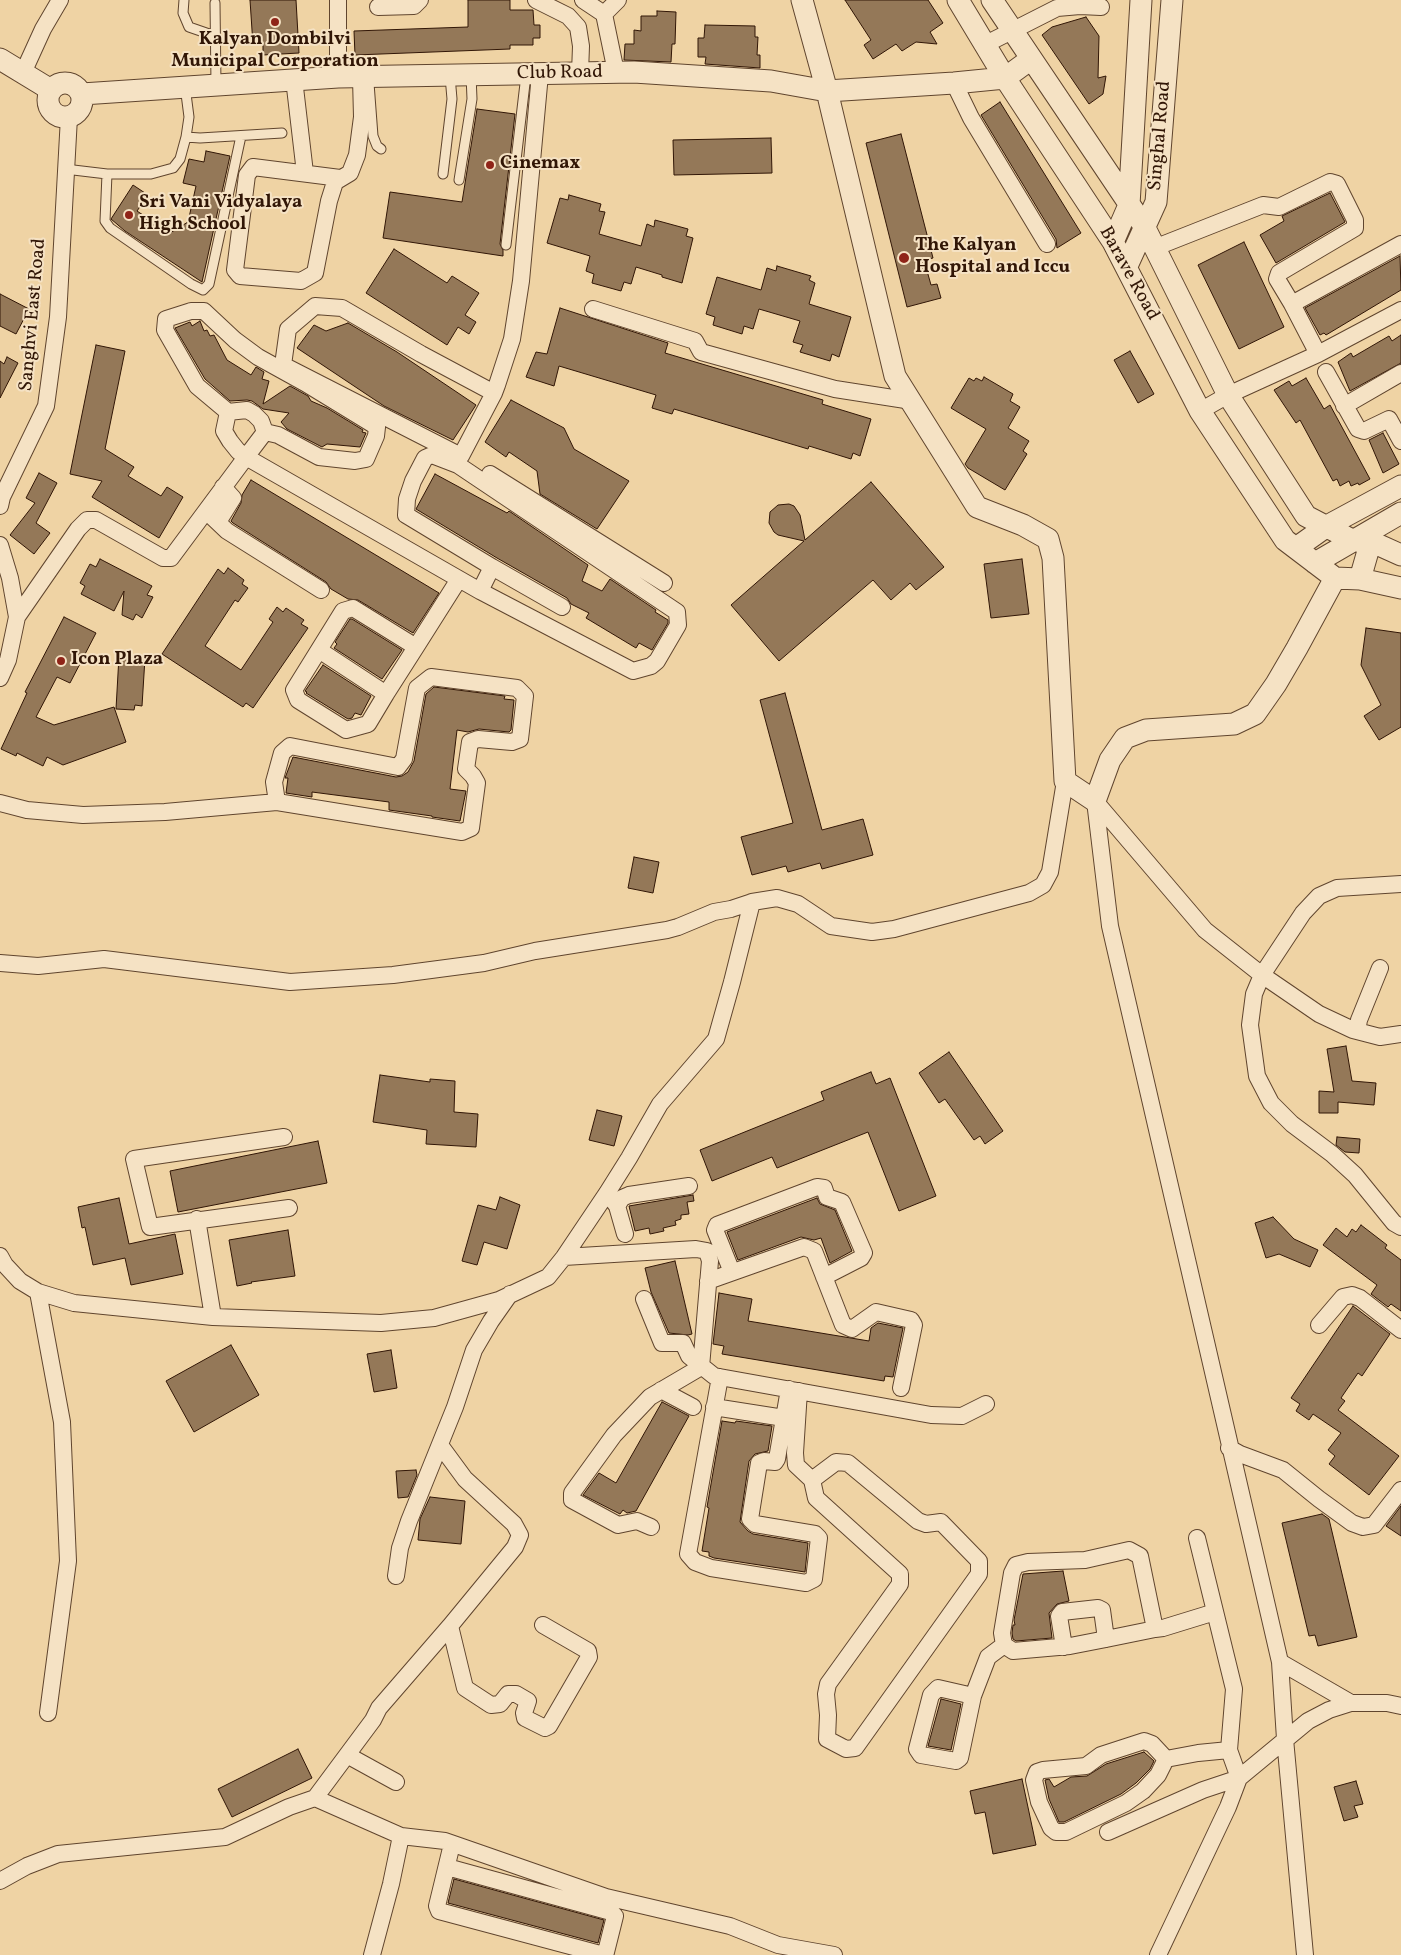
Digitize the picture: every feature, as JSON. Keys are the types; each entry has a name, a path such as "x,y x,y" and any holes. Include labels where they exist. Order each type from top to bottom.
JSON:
{"street":[{"path":"23,73 43,29 60,0"},
{"path":"338,0 338,77"},
{"path":"378,8 414,6 420,0"},
{"path":"536,0 568,16 578,27 581,46 580,73"},
{"path":"583,0 604,14 616,72"},
{"path":"604,14 618,0"},
{"path":"0,963 38,966 74,960 104,959 290,982 393,975 484,963 544,949 667,930 714,912 752,902 777,898 798,904 831,926 872,932 894,929 1029,893 1043,885 1050,872 1065,781 1053,558 1048,539 1022,525 977,507 895,376 827,91 802,0"},
{"name":"Barave Road","path":"958,0 1005,78 1113,242 1200,411 1285,540 1335,578"},
{"name":"Barave Road","path":"992,0 1144,226 1228,395 1306,516 1361,542 1381,546 1401,555"},
{"name":"Singhal Road","path":"1113,242 1129,205 1141,0"},
{"name":"Singhal Road","path":"1127,266 1156,202 1172,0"},
{"path":"986,44 1057,8 1101,7"},
{"path":"0,59 51,90"},
{"name":"Club Road","path":"82,94 338,77 616,72 771,81 827,91 954,84 1005,78 1031,59"},
{"path":"461,456 494,392 512,339 520,280 533,74"},
{"path":"340,178 253,167 247,175 235,270 240,276 300,281 315,273 329,200 335,182 350,173 357,156 365,78"},
{"path":"294,79 305,173"},
{"path":"64,82 75,85 82,94 83,99 79,111 69,117 63,117 52,112 48,100 51,90 54,86 64,82"},
{"path":"954,84 971,118 1047,244"},
{"name":"Sanghvi East Road","path":"0,506 2,497 46,406 58,317 69,117"},
{"path":"1154,248 1262,205 1278,207 1330,182 1337,184 1355,220 1354,228 1278,274 1277,278 1318,354"},
{"path":"1292,304 1401,244"},
{"path":"494,392 421,354 342,308 315,306 288,329 283,365 461,456 664,583"},
{"path":"592,309 695,341 701,352 835,389 912,402"},
{"path":"1200,411 1228,395 1318,354 1401,310"},
{"path":"191,311 204,311 235,340 258,357 305,382 377,427 376,436 366,459 355,461 320,458 278,435 265,432 261,421 254,414 247,410 228,412 197,386 165,330 166,320 191,311"},
{"path":"1326,372 1358,429 1364,431 1395,416 1401,441"},
{"path":"1344,406 1401,373"},
{"path":"228,412 224,430 230,441 246,457 480,591 633,670 651,666 678,625 677,612 458,465 432,454 425,458 413,481 407,498 406,515 562,607"},
{"path":"0,678 8,660 17,617 78,528 87,520 96,520 163,558 171,558 265,432"},
{"path":"1296,548 1326,526 1401,486"},
{"path":"218,522 233,498 223,487"},
{"path":"206,511 227,531 321,590"},
{"path":"1315,563 1361,542 1401,513"},
{"path":"412,552 427,528"},
{"path":"1360,579 1361,542"},
{"path":"0,545 5,577 17,617"},
{"path":"480,591 492,566"},
{"path":"1305,1955 1285,1739 1280,1662 1229,1448 1110,926 1095,801 1110,760 1125,738 1146,730 1234,724 1255,714 1276,684 1335,578 1360,579 1401,588"},
{"path":"416,647 353,608 343,611 294,690 298,700 346,730 368,724 459,579"},
{"path":"319,650 386,694"},
{"path":"0,802 28,810 83,815 165,812 277,802 462,832 472,828 477,783 466,769 470,742 478,739 512,742 520,740 525,696 517,688 431,677 417,688 404,759 398,767 290,746 282,752 274,782 277,802"},
{"path":"1065,781 1095,801 1204,930 1262,975 1319,1014 1357,1031 1380,1038 1401,1034"},
{"path":"1401,884 1337,888 1319,896 1303,913 1262,975 1254,994 1250,1025 1257,1076 1270,1103 1292,1124 1332,1154 1355,1175 1394,1224 1401,1226"},
{"path":"0,1256 5,1265 20,1281 38,1292 74,1303 213,1317 381,1323 434,1318 499,1300 548,1277 564,1257 607,1192 660,1104 716,1039 752,902"},
{"path":"1357,1031 1359,1020 1380,968"},
{"path":"284,1137 134,1160 150,1227 197,1219 289,1208"},
{"path":"617,1206 622,1198 628,1195 689,1186"},
{"path":"732,1272 715,1230 717,1225 817,1187 824,1188 827,1197 842,1202 864,1253 861,1258 824,1277"},
{"path":"607,1192 617,1206 625,1234"},
{"path":"197,1219 213,1317"},
{"path":"708,1281 804,1247 814,1251 843,1325 852,1329 876,1312 912,1320 914,1325 901,1388"},
{"path":"564,1257 696,1249 707,1251 710,1260 701,1366"},
{"path":"38,1292 62,1422 68,1561 48,1712"},
{"path":"396,1576 403,1539 456,1408 474,1350 510,1294"},
{"path":"1319,1325 1343,1297 1352,1295 1360,1298 1401,1330"},
{"path":"644,1299 662,1343 688,1340 689,1356 714,1376 931,1415 962,1416 986,1404"},
{"path":"651,1527 637,1521 618,1525 572,1500 572,1493 614,1435 650,1396 701,1366"},
{"path":"720,1377 688,1554 695,1562 711,1568 806,1583 814,1579 819,1538 815,1534 755,1524 750,1519 759,1463 764,1461 774,1462 777,1459 784,1418 794,1390"},
{"path":"661,1390 693,1407"},
{"path":"794,1390 796,1465 812,1480 816,1498 900,1574 900,1584 828,1684 826,1694 828,1715 827,1739 846,1749 855,1748 979,1574 980,1561 941,1522 926,1524 918,1521 848,1463 836,1462 812,1480"},
{"path":"714,1407 784,1418"},
{"path":"0,1881 27,1866 58,1854 225,1837 289,1807 315,1798 374,1720 379,1708 515,1547 520,1534 514,1524 465,1479 440,1445"},
{"path":"1229,1448 1284,1470 1319,1500 1352,1523 1363,1527 1374,1525 1401,1490"},
{"path":"1158,1955 1228,1807 1239,1778 1229,1750 1234,1689 1197,1538"},
{"path":"1004,1646 1002,1633 1012,1573 1016,1565 1028,1562 1085,1560 1129,1550 1140,1556 1155,1630"},
{"path":"1064,1647 1059,1616 1062,1612 1098,1608 1102,1610 1106,1639"},
{"path":"1004,1646 1013,1651 1064,1647 1155,1630 1215,1612"},
{"path":"450,1626 465,1688 491,1705 500,1704 508,1694 516,1694 528,1701 524,1714 525,1718 545,1728 549,1726 589,1657 588,1651 543,1625"},
{"path":"974,1696 938,1688 931,1695 917,1749 921,1755 956,1762 960,1758 974,1696 988,1657 1004,1646"},
{"path":"1280,1662 1351,1703"},
{"path":"1108,1832 1203,1790 1239,1778 1308,1721 1329,1710 1351,1703 1387,1703 1401,1706"},
{"path":"1144,1740 1152,1744 1166,1759 1158,1775 1143,1791 1126,1803 1066,1832 1056,1832 1051,1828 1040,1802 1034,1780 1037,1772 1086,1766 1101,1755 1144,1740"},
{"path":"1166,1759 1229,1750"},
{"path":"347,1755 396,1782"},
{"path":"315,1798 402,1836 445,1841 606,1897 730,1926 778,1945 834,1955"},
{"path":"372,1955 392,1884 402,1836"},
{"path":"447,1867 611,1912 615,1916 606,1952 600,1954 439,1911 437,1906 452,1844"}],"lane":[{"path":"184,0 183,13 189,27 215,36"},
{"path":"216,3 216,84"},
{"path":"506,245 533,74"},
{"path":"443,174 452,99 450,76"},
{"path":"460,180 472,99 471,76"},
{"path":"365,78 373,136 377,146 381,149"},
{"path":"65,169 107,174 151,174 173,168 180,159 186,138 189,117 185,86"},
{"path":"186,138 282,133"},
{"path":"107,174 105,221 110,228 191,284 203,290 209,284 241,136"}],"building":[{"name":"Kalyan Dombilvi Municipal Corporation","path":"250,0 296,0 299,53 263,55 263,44 253,45"},
{"path":"468,0 510,0 510,10 533,10 534,25 540,25 540,38 533,38 533,45 510,45 510,49 355,55 354,31 468,27"},
{"path":"845,0 928,0 943,23 930,32 937,44 916,42 902,51 896,44 873,59 864,45 871,40"},
{"path":"657,11 676,12 675,44 672,44 671,62 624,60 625,44 634,44 634,30 641,31 641,16 657,16"},
{"path":"1086,17 1099,36 1098,78 1106,76 1103,94 1089,104 1042,35 1052,27"},
{"path":"705,25 755,26 755,37 758,37 757,55 760,55 760,68 705,64 706,57 698,57 698,38 704,38"},
{"path":"1000,102 1081,233 1057,248 1056,239 981,115"},
{"name":"Cinemax","path":"477,109 515,114 500,244 503,256 383,238 390,192 462,202"},
{"path":"901,134 933,258 924,260 931,285 937,284 941,298 907,307 866,143"},
{"path":"771,138 772,173 674,175 673,140"},
{"name":"Sri Vani Vidyalaya High School","path":"206,151 230,156 202,282 125,231 111,219 133,185 148,195 137,211 170,233 188,222 196,186 183,183 189,159 204,162"},
{"path":"1330,193 1345,222 1276,263 1260,235 1284,221 1282,216"},
{"path":"569,195 601,204 599,211 605,212 599,234 641,246 647,224 654,227 655,220 688,229 686,236 693,238 682,283 636,267 631,284 624,282 621,291 592,283 594,274 586,271 590,256 547,243 560,198 568,200"},
{"path":"1244,242 1284,327 1239,349 1198,265"},
{"path":"394,249 447,283 452,276 479,293 465,315 476,322 469,334 458,327 447,345 366,293"},
{"path":"1400,256 1401,290 1326,335 1324,333 1320,335 1305,308"},
{"path":"777,266 811,276 809,280 815,283 809,304 851,317 839,357 832,354 830,361 800,352 803,345 793,342 800,321 759,309 753,329 744,326 742,334 713,325 715,317 706,314 717,277 761,290 767,268 776,271"},
{"path":"0,294 29,309 16,334 0,326"},
{"path":"560,308 668,343 665,353 823,400 822,404 871,419 860,456 853,453 851,459 809,446 808,449 674,409 672,414 652,408 656,395 559,366 554,386 526,377 536,352 547,354"},
{"path":"200,321 204,331 207,330 210,336 214,335 227,360 251,375 256,367 264,372 262,379 269,381 263,404 290,386 308,396 311,401 327,408 363,430 362,432 366,433 360,447 327,444 322,447 287,429 281,422 289,413 263,409 252,401 230,401 205,379 175,328 190,322 192,326"},
{"path":"348,323 397,352 476,405 453,440 384,406 297,348 314,325 326,331"},
{"path":"1401,335 1401,363 1350,391 1338,362 1351,353 1353,357 1389,336 1392,341"},
{"path":"96,345 125,351 105,449 134,467 128,476 161,496 167,487 183,497 159,538 92,497 102,481 70,474"},
{"path":"1130,351 1154,394 1138,403 1114,360"},
{"path":"7,357 18,363 0,398 0,361 4,364"},
{"path":"984,377 1013,394 1010,401 1020,407 1008,428 1029,441 1023,451 1027,454 1005,490 968,468 965,464 986,429 951,408 969,378 974,381 976,378 982,381"},
{"path":"1306,378 1324,409 1330,405 1370,479 1359,485 1358,483 1351,486 1349,481 1340,486 1337,479 1333,481 1300,420 1296,423 1274,390 1289,381 1292,386"},
{"path":"511,400 564,428 574,449 629,481 597,529 540,494 537,471 509,452 506,457 485,442"},
{"path":"1383,433 1399,464 1383,473 1369,440"},
{"path":"39,473 57,483 36,523 50,533 34,554 10,535 35,503 26,498"},
{"path":"435,474 507,513 509,511 588,565 582,581 602,591 610,579 656,610 655,612 668,620 668,623 652,650 639,643 636,648 586,618 589,613 571,604 567,598 416,509"},
{"path":"251,480 439,593 413,633 358,600 348,599 331,589 326,582 233,523 231,521 241,503 242,495"},
{"path":"871,482 944,567 916,590 910,583 891,600 873,580 779,661 731,605 804,541 778,535 774,532 769,523 770,512 778,505 789,504 794,506 800,515 805,540"},
{"path":"100,559 152,586 147,595 153,597 142,618 136,614 133,620 122,615 124,591 114,611 81,594 85,586 80,583 90,564 96,567"},
{"path":"1022,559 1029,614 991,618 984,564"},
{"path":"228,568 244,580 242,584 248,588 238,602 235,600 205,646 241,670 273,622 269,619 277,607 283,612 286,608 304,620 301,624 308,628 253,708 246,703 243,707 162,654 218,569 224,574"},
{"path":"64,617 96,633 70,683 57,677 36,717 54,725 114,707 126,742 63,765 47,757 43,766 17,753 16,756 1,749 27,693 25,692"},
{"path":"350,619 402,650 382,679 334,648 337,644 335,642"},
{"path":"1366,628 1401,633 1401,727 1379,740 1364,716 1381,705 1361,665"},
{"path":"119,656 145,658 142,706 135,705 134,710 116,709"},
{"path":"323,665 371,696 361,715 355,713 352,718 348,719 306,693 305,691"},
{"path":"434,687 505,696 504,699 514,700 511,730 509,732 479,729 468,732 457,730 450,789 466,791 460,821 389,810 389,802 312,792 312,797 286,793 288,778 285,778 293,757 396,777 408,772 414,761 426,694"},
{"path":"785,693 822,830 863,819 873,855 822,869 820,863 788,872 786,866 752,875 741,837 793,823 760,700"},
{"path":"634,857 659,862 653,893 628,888"},
{"path":"1346,1046 1352,1081 1376,1083 1374,1105 1338,1102 1338,1113 1319,1113 1319,1091 1334,1092 1327,1049"},
{"path":"949,1052 1003,1131 985,1144 980,1136 974,1140 945,1099 939,1103 919,1073"},
{"path":"871,1072 876,1084 890,1078 936,1196 899,1211 868,1132 777,1168 772,1157 712,1181 700,1150 824,1100 821,1092"},
{"path":"380,1075 430,1082 430,1079 455,1081 454,1112 478,1114 476,1147 426,1144 427,1130 373,1122"},
{"path":"597,1110 622,1116 614,1146 589,1140"},
{"path":"1337,1137 1360,1139 1359,1153 1345,1152 1336,1145"},
{"path":"318,1141 327,1183 178,1212 170,1171"},
{"path":"693,1195 694,1201 687,1202 689,1214 681,1215 681,1219 675,1221 676,1225 663,1228 664,1231 650,1234 649,1228 635,1231 629,1206"},
{"path":"500,1197 520,1205 507,1249 484,1242 477,1265 462,1261 478,1205 496,1210"},
{"path":"119,1198 129,1244 175,1234 183,1274 131,1285 125,1258 93,1265 85,1227 82,1228 78,1207"},
{"path":"817,1198 820,1204 835,1210 852,1251 830,1263 821,1238 814,1240 801,1237 738,1260 727,1232"},
{"path":"1273,1217 1294,1239 1318,1250 1310,1267 1279,1254 1266,1258 1255,1223"},
{"path":"1361,1225 1387,1245 1385,1248 1401,1260 1401,1311 1391,1304 1388,1307 1371,1294 1377,1285 1323,1245 1336,1228 1347,1237 1352,1229 1356,1232"},
{"path":"288,1230 295,1276 251,1282 237,1286 229,1240"},
{"path":"675,1261 692,1334 688,1335 669,1333 651,1292 645,1268"},
{"path":"719,1293 752,1299 748,1321 869,1341 871,1328 878,1323 903,1328 893,1377 885,1376 884,1381 722,1354 724,1346 713,1344"},
{"path":"1353,1306 1390,1334 1362,1376 1358,1373 1341,1398 1345,1401 1338,1410 1399,1456 1369,1495 1329,1464 1335,1456 1328,1450 1341,1433 1313,1414 1309,1420 1296,1411 1300,1404 1291,1398"},
{"path":"231,1345 259,1395 194,1432 166,1381"},
{"path":"391,1350 397,1388 374,1392 367,1354"},
{"path":"662,1402 689,1416 636,1511 627,1513 623,1510 620,1514 583,1495 599,1473 616,1483"},
{"path":"722,1421 772,1426 768,1451 755,1454 749,1461 740,1522 753,1534 808,1543 805,1572 714,1558 709,1556 709,1552 702,1551 709,1508 707,1507"},
{"path":"416,1470 417,1475 408,1497 398,1498 396,1471"},
{"path":"430,1497 465,1501 461,1544 418,1540 420,1519"},
{"path":"1401,1506 1401,1536 1386,1526"},
{"path":"1322,1514 1329,1519 1357,1637 1318,1646 1315,1635 1309,1636 1282,1523"},
{"path":"1063,1571 1069,1601 1057,1604 1049,1613 1052,1638 1016,1641 1013,1639 1013,1625 1015,1625 1014,1620 1023,1574"},
{"path":"941,1699 961,1704 951,1750 928,1746"},
{"path":"298,1749 312,1778 232,1817 218,1789"},
{"path":"1144,1752 1154,1761 1150,1769 1136,1783 1121,1794 1064,1822 1059,1822 1049,1799 1045,1780 1049,1779 1054,1787 1071,1777 1087,1776 1106,1764"},
{"path":"1022,1779 1036,1845 993,1854 985,1812 975,1814 970,1791"},
{"path":"1356,1781 1363,1804 1354,1806 1358,1817 1344,1821 1334,1787"},
{"path":"454,1879 604,1920 598,1943 448,1903"}],"place":[{"name":"Kalyan Dombilvi Municipal Corporation","path":"275,22"},
{"name":"Cinemax","path":"490,165"},
{"name":"Sri Vani Vidyalaya High School","path":"129,215"},
{"name":"The Kalyan Hospital and Iccu","path":"904,258"},
{"name":"Icon Plaza","path":"61,661"}]}
